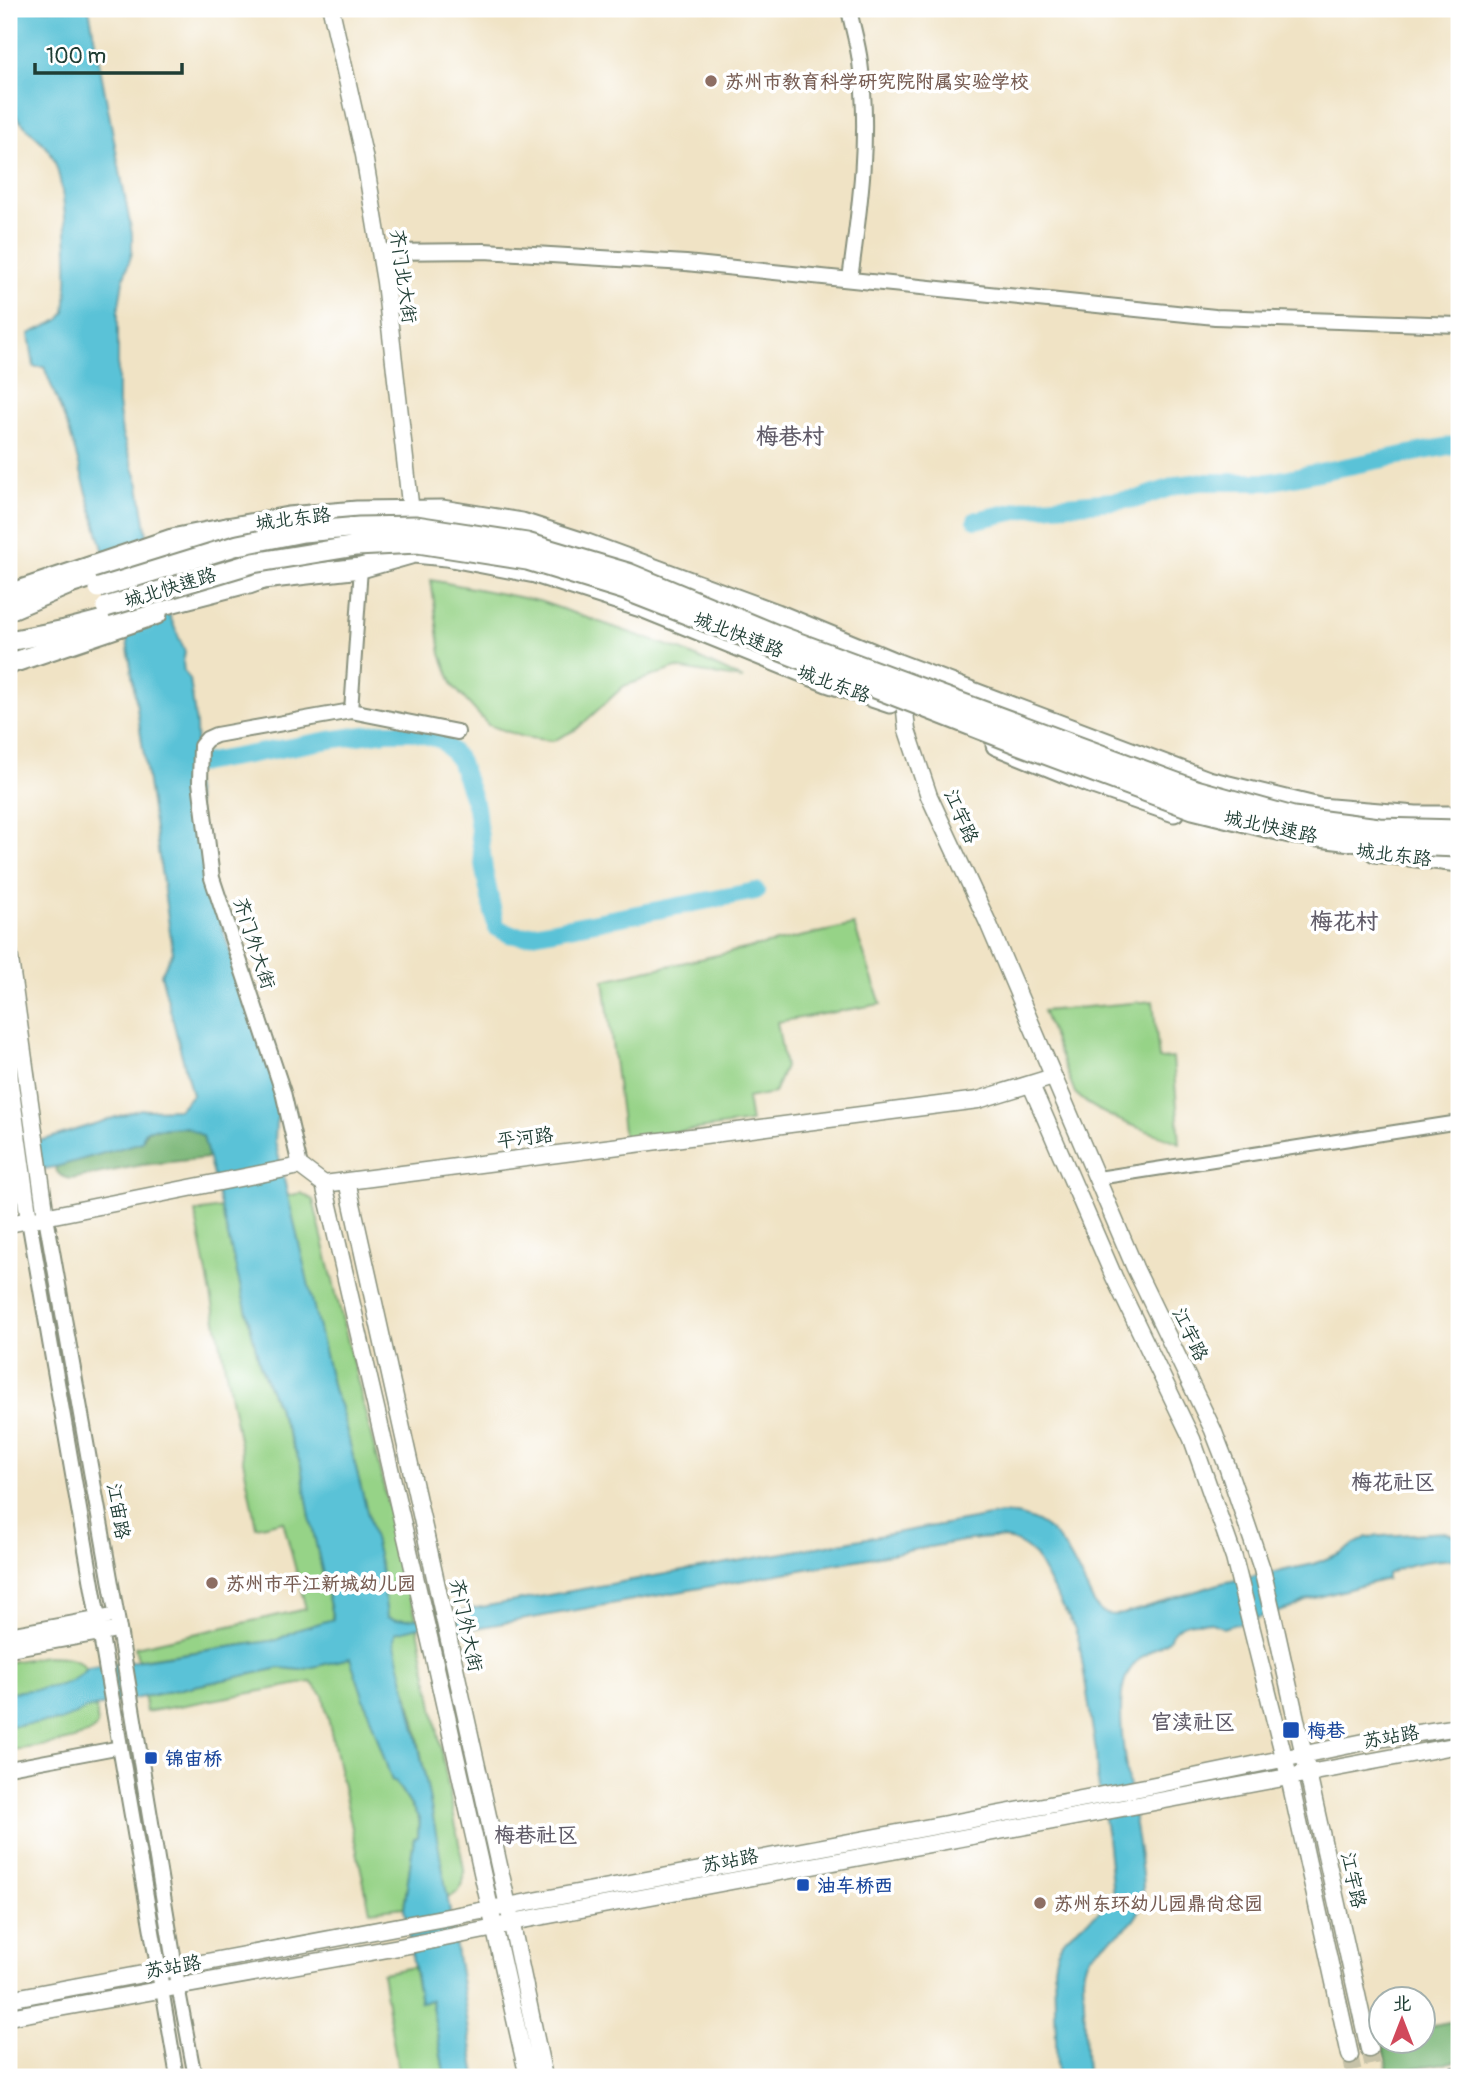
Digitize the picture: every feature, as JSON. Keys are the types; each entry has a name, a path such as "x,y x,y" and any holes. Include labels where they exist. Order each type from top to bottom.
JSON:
{"main road":[{"name":"齐门北大街","path":"331,9 364,155 380,252 399,394 414,553"},
{"name":"城北东路","path":"9,594 172,539 227,528 288,517 357,511 442,509 522,523 587,544 777,614 898,664 1208,781 1319,808 1416,816 1459,816"},
{"name":"城北快速路","path":"9,616 237,545 303,532 416,526 527,543 628,573 778,635 1196,790 1293,817 1378,836 1459,847"},
{"path":"9,610 70,584 167,553 227,528"},
{"name":"城北快速路","path":"9,639 253,563 356,546 418,543 527,561 625,590 1193,809 1294,834 1378,836 1459,830"},
{"name":"城北东路","path":"9,664 263,579 360,568 414,553 446,556 535,573 644,608 827,682 906,708 1090,783 1187,816 1286,840 1459,862"},
{"path":"9,639 65,630 263,579"},
{"name":"江宇路","path":"898,664 907,730 929,796 989,925 1135,1268 1213,1430 1227,1466 1262,1569 1366,2035"},
{"path":"1378,836 1459,822"},
{"path":"1378,836 1459,853"},
{"name":"江宙路","path":"9,951 25,1138 38,1219"},
{"name":"江宙路","path":"9,1077 25,1138"},
{"name":"平河路","path":"324,1185 978,1100 1053,1077"},
{"path":"1031,1085 1114,1277 1192,1439 1223,1523 1285,1758 1349,2055"},
{"path":"9,1224 292,1168 324,1185"},
{"name":"齐门外大街","path":"347,1181 544,2077"},
{"name":"齐门外大街","path":"324,1185 528,2077"},
{"name":"苏站路","path":"9,1999 491,1909 510,1914 1088,1807 1147,1795 1304,1753 1459,1727"},
{"name":"苏站路","path":"1147,1795 1289,1777 1459,1745"},
{"name":"苏站路","path":"9,2017 468,1934 495,1928 510,1914"}],"street":[{"path":"849,9 860,61 864,117 862,186 850,278"},
{"path":"380,252 484,251 686,263 1215,317 1459,325"},
{"path":"360,568 351,711 457,733"},
{"name":"齐门外大街","path":"292,1168 283,1092 212,878 200,782 201,746 216,735 351,711"},
{"path":"1098,1178 1459,1122"},
{"name":"江宙路","path":"38,1219 118,1623 132,1708 170,1988 177,2077"},
{"name":"江宙路","path":"38,1219 121,1747 167,1970"},
{"path":"9,1649 118,1623"},
{"path":"9,1634 101,1626"},
{"path":"9,1768 121,1747"},
{"name":"江宙路","path":"170,1988 195,2077"}],"green space":[{"path":"431,580 539,601 683,651 743,679 676,668 624,686 577,729 553,741 523,737 488,725 453,686 441,654"},
{"path":"854,925 881,1004 777,1022 785,1067 774,1093 747,1098 751,1122 624,1139 604,980"},
{"path":"1153,1001 1159,1059 1173,1058 1180,1143 1097,1110 1075,1093 1043,1011"},
{"path":"191,1128 203,1136 209,1158 142,1165 71,1179 61,1176 55,1167 142,1142 147,1130"},
{"path":"301,1193 313,1200 416,1618 464,1869 461,1887 447,1898 415,1721 385,1613 381,1567 340,1405 334,1393 287,1196"},
{"path":"221,1208 260,1365 301,1465 333,1620 297,1630 277,1640 138,1660 135,1647 306,1609 283,1521 256,1527 195,1212"},
{"path":"45,1656 67,1657 82,1663 90,1676 97,1726 81,1737 9,1751 9,1662"},
{"path":"350,1657 392,1781 395,1781 419,1818 418,1837 414,1838 404,1907 370,1911 323,1695 311,1682 146,1712 144,1697 280,1668 301,1670"},
{"path":"413,1967 420,2001 431,2000 445,2077 399,2077 382,1973"},
{"path":"1459,2020 1459,2061 1388,2072 1385,2054 1436,2054 1436,2024"}],"water":[{"path":"9,9 89,9 132,234 132,253 123,280 118,312 118,403 122,434 139,485 149,548 166,607 185,652 184,672 190,679 196,725 197,763 193,776 209,887 281,1106 275,1141 334,1393 340,1405 381,1567 387,1617 396,1620 426,1617 1001,1514 1034,1520 1056,1536 1072,1560 1093,1602 1102,1612 1113,1615 1124,1614 1222,1583 1314,1564 1367,1537 1445,1532 1459,1537 1459,1559 1413,1564 1387,1574 1387,1579 1307,1600 1292,1608 1223,1628 1200,1622 1185,1624 1173,1633 1169,1640 1146,1654 1132,1667 1122,1691 1121,1716 1143,1890 1141,1907 1134,1920 1093,1953 1086,1963 1083,1977 1087,2077 1057,2077 1054,1967 1057,1953 1070,1933 1097,1913 1113,1895 1096,1751 1079,1641 1074,1627 1035,1556 1019,1543 1010,1540 992,1538 963,1541 431,1636 428,1625 395,1633 394,1641 441,1858 476,2077 445,2077 431,2000 420,2002 404,1909 414,1838 418,1837 419,1818 395,1781 392,1781 350,1658 301,1670 280,1668 86,1709 61,1721 9,1726 9,1693 61,1685 88,1668 277,1640 297,1630 333,1619 301,1465 260,1365 203,1136 186,1127 149,1129 144,1132 142,1142 59,1166 9,1176 9,1146 47,1139 141,1109 179,1109 192,1095 161,974 173,952 125,627 70,433 44,367 34,367 29,334 59,320 65,312 66,228 55,163 48,149 15,115 10,103"}],"waterway":[{"path":"976,520 1031,508 1137,499 1178,485 1199,482 1269,482 1459,444"},
{"path":"186,766 386,732 414,732 442,740 459,760 476,807 484,870 496,927 509,934 523,936 756,891"}],"tunnel":[{"path":"1370,2054 1375,2077"},
{"path":"1350,2055 1355,2077"}],"railway":[{"path":"1401,2077 1459,2068"}],"place":[{"name":"苏州市教育科学研究院附属实验学校","path":"711,81"},
{"name":"苏州市平江新城幼儿园","path":"212,1583"},
{"name":"梅巷","path":"1291,1730"},
{"name":"锦宙桥","path":"151,1758"},
{"name":"油车桥西","path":"803,1885"},
{"name":"苏州东环幼儿园鼎尚总园","path":"1040,1903"}],"district":[{"name":"梅巷村","path":"790,436"},
{"name":"梅花村","path":"1344,921"},
{"name":"梅花社区","path":"1393,1482"},
{"name":"官渎社区","path":"1193,1722"},
{"name":"梅巷社区","path":"536,1835"}]}
